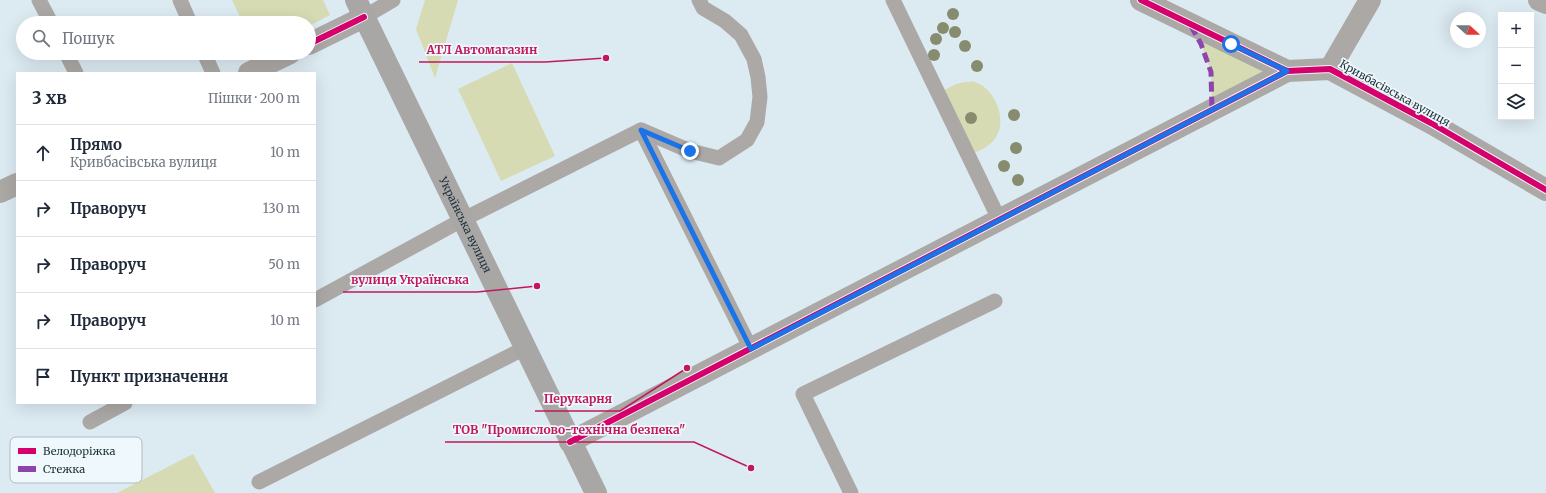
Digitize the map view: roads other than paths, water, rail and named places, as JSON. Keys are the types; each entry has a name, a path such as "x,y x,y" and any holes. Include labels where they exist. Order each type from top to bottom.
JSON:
{"main road":[{"name":"Українська вулиця","path":"360,9 596,493"}],"street":[{"name":"Кривбасівська вулиця","path":"1141,0 1287,71 1330,69 1431,123 1546,190"},
{"path":"1330,69 1370,0"},
{"path":"1539,0 1546,3"},
{"path":"316,39 360,9"},
{"path":"251,72 276,60"},
{"path":"570,442 1287,71"},
{"path":"0,192 16,184"}],"lane":[{"path":"39,0 47,16"},
{"path":"180,0 187,16"},
{"path":"360,9 393,0"},
{"path":"316,299 462,220 641,130 690,151 719,158 747,140 756,122 760,98 758,77 754,59 741,36 725,22 703,8 699,0"},
{"path":"893,0 999,219"},
{"path":"70,60 76,72"},
{"path":"207,60 213,72"},
{"path":"641,130 751,349"},
{"path":"851,493 803,394 995,301"},
{"path":"259,482 525,348"},
{"path":"90,422 123,404"}],"place":[{"name":"АТЛ Автомагазин","path":"606,58"},
{"name":"вулиця Українська","path":"537,286"},
{"name":"Перукарня","path":"687,368"},
{"name":"ТОВ \"Промислово-технічна безпека\"","path":"751,468"}]}
